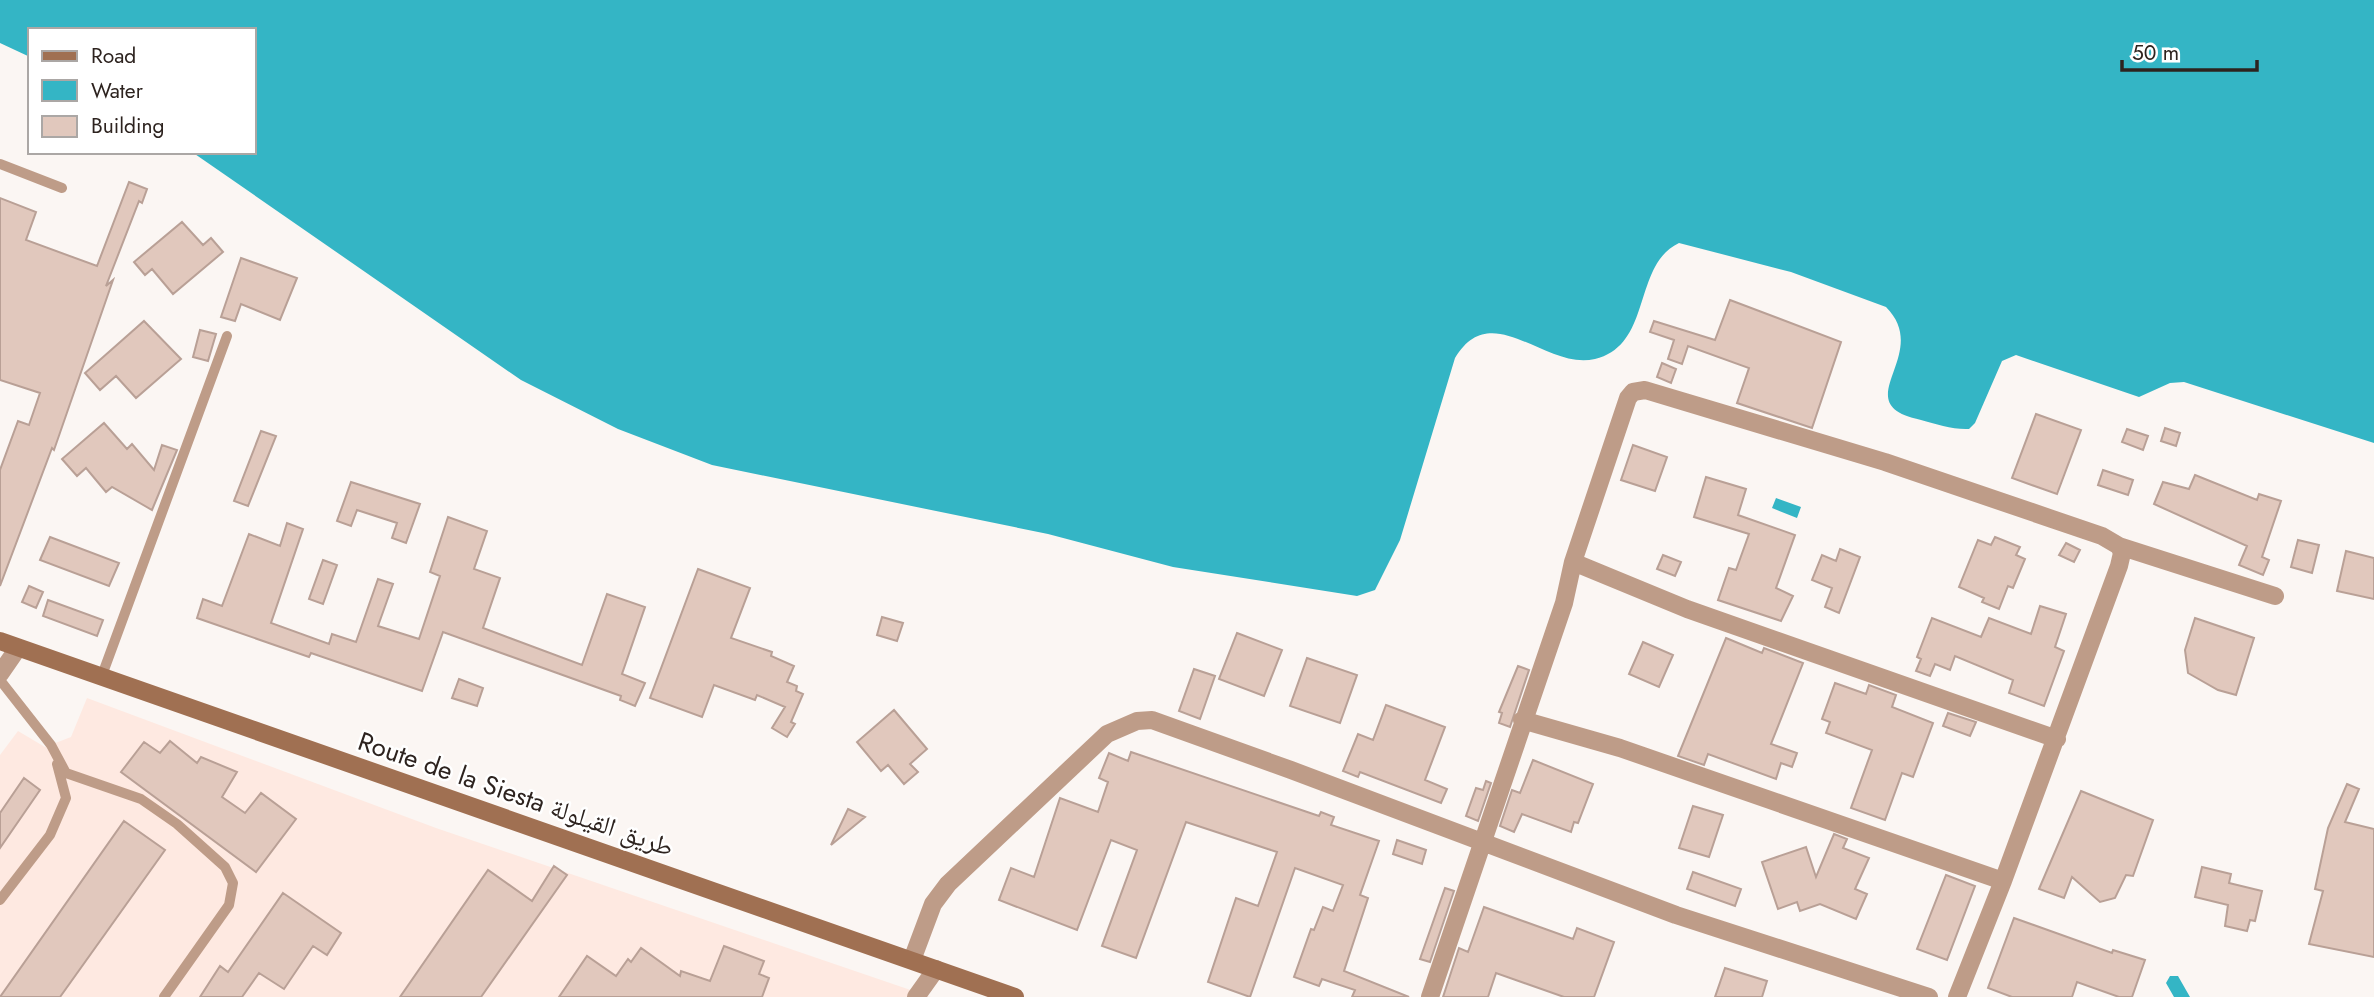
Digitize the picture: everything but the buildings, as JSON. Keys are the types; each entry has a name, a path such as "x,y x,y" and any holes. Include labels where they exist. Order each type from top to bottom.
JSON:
{"main road":[{"name":"Route de la Siesta طريق القيلولة","path":"0,641 1015,997"}],"street":[{"path":"1430,997 1564,603 1573,562 1628,398 1639,390 1885,462 2102,536 2119,546 2275,596"},
{"path":"1956,997 2057,739 2119,566 2122,553 2119,546"},
{"path":"1573,562 1687,609 2057,739"},
{"path":"0,674 18,648"},
{"path":"1522,720 1620,748 2003,881"},
{"path":"912,960 933,904 948,884 1107,734 1137,721 1166,724 1676,915 1929,997"},
{"path":"916,997 936,969"}],"lane":[{"path":"0,164 62,188"},
{"path":"101,678 228,336"},
{"path":"0,680 51,745 66,773 141,799 177,824 225,867 233,883 229,905 164,997"},
{"path":"0,900 50,835 66,798 51,745"}],"shaded area":[{"path":"87,698 436,828 931,997 0,997 0,755 18,731 45,747 71,737"}],"water":[{"path":"0,0 2374,0 2374,443 2184,382 2170,383 2139,397 2016,355 2002,361 1975,423 1969,429 1951,428 1921,420 1899,413 1889,402 1888,390 1901,343 1898,325 1886,307 1791,272 1679,243 1664,254 1654,268 1635,322 1626,338 1613,351 1595,359 1576,360 1502,334 1485,334 1470,341 1455,358 1400,540 1375,590 1357,596 1173,567 1048,534 712,465 618,429 521,380 195,154 256,154 256,28 28,28 28,56 0,43"},
{"path":"1776,498 1801,507 1797,518 1772,508"},
{"path":"2170,976 2178,976 2190,997 2174,997 2166,983"}]}
